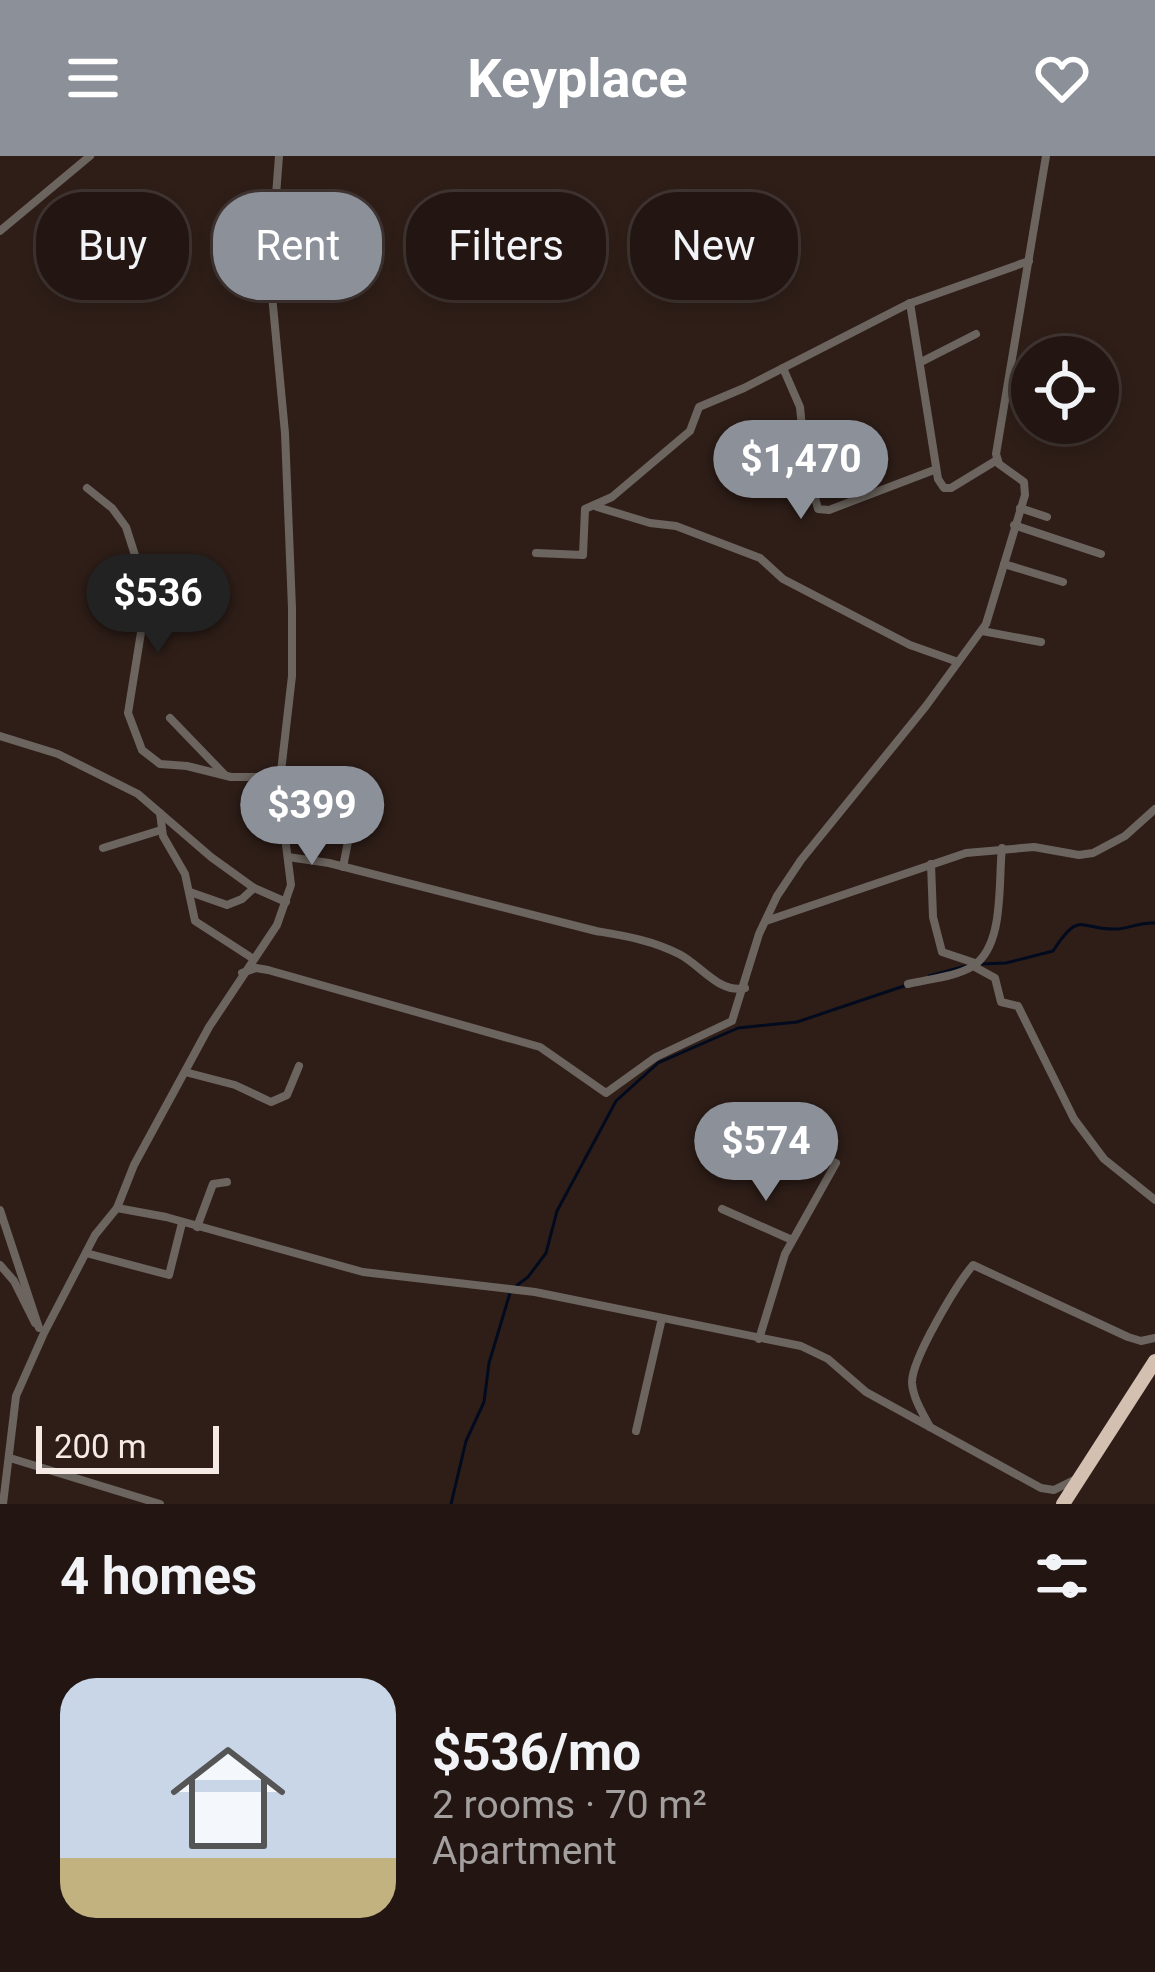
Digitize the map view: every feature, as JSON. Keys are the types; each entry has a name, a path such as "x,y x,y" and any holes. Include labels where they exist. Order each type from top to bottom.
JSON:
{"highway":[{"path":"1063,1504 1155,1361"}],"street":[{"path":"0,231 90,156"},
{"path":"3,1504 16,1396 41,1330 116,1208 184,1072 242,973 277,925 291,885 279,777 290,702 293,634 285,434 270,274 279,156"},
{"path":"997,460 1046,156"},
{"path":"536,553 583,555 585,511 598,507 690,431 699,407 910,303 1030,261"},
{"path":"910,303 934,470 946,489 997,460"},
{"path":"922,362 976,334"},
{"path":"783,368 800,407 805,459 818,508 829,510 934,470"},
{"path":"242,973 268,970 540,1047 606,1093 656,1057 732,1022 765,922 801,860 991,614 1024,482 997,460"},
{"path":"87,488 126,527 141,574 143,620 128,703 134,736 154,761 225,775 279,777"},
{"path":"598,507 650,524 678,526 760,558 783,579 910,645 958,662"},
{"path":"1021,508 1047,518"},
{"path":"1014,525 1101,554"},
{"path":"1004,564 1063,582"},
{"path":"982,631 1040,642"},
{"path":"170,718 225,775"},
{"path":"0,736 79,764 138,794 211,857 254,888 287,902"},
{"path":"343,866 358,808"},
{"path":"765,922 931,864 1002,848 1052,848 1085,855 1125,836 1155,809"},
{"path":"160,812 161,830 183,867 199,926 252,958"},
{"path":"104,848 161,830"},
{"path":"908,984 975,965 996,935 1002,848"},
{"path":"288,857 636,937 680,954 731,989 745,988"},
{"path":"931,864 933,917 943,952 995,979 1001,1002 1018,1006 1063,1102 1099,1154 1155,1200"},
{"path":"190,892 226,905 254,888"},
{"path":"184,1072 244,1088 272,1102 287,1095 299,1066"},
{"path":"726,1120 836,1163 792,1240 759,1340"},
{"path":"197,1227 213,1184 227,1182"},
{"path":"116,1208 363,1272 535,1292 787,1343 820,1354 866,1392 1041,1488 1054,1490 1078,1478"},
{"path":"722,1209 792,1240"},
{"path":"0,1210 41,1330"},
{"path":"86,1253 169,1275 182,1223"},
{"path":"0,1265 41,1330"},
{"path":"930,1427 915,1395 914,1367 955,1288 974,1265 1128,1337 1155,1338"},
{"path":"636,1432 662,1318"},
{"path":"10,1457 160,1504"}],"waterway":[{"path":"982,964 1053,951 1076,926 1118,929 1155,923"},
{"path":"929,976 966,966"},
{"path":"516,1286 546,1253 557,1211 616,1101 658,1063 738,1028 797,1022 904,986"},
{"path":"451,1504 466,1441 484,1402 489,1363 510,1293"}]}
